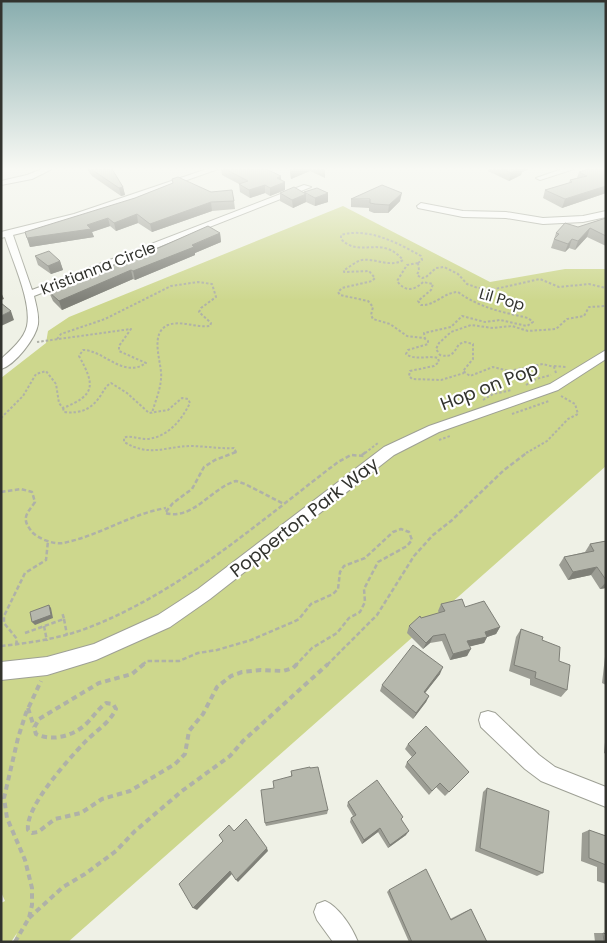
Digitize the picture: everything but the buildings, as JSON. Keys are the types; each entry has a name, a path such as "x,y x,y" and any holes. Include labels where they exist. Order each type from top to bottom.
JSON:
{"street":[{"path":"1,365 24,342 32,326 32,311 28,295 5,234 87,213"},
{"name":"Kristianna Circle","path":"28,295 240,213"},
{"path":"459,213 470,215 506,215 543,221 574,220 606,214"},
{"name":"Popperton Park Way","path":"1,671 47,666 96,652 164,621 204,594 373,462 394,448 434,429 540,394 566,380 606,354"},
{"path":"488,720 532,762 548,774 606,797"},
{"path":"325,912 347,942"}],"path":[{"path":"464,373 454,378 434,381 414,380 410,377 408,374 410,371 434,366 439,362 436,357 414,359 406,354 408,350 429,343 425,339 410,337 390,324 375,320 371,317 373,309 368,301 342,295 338,291 342,288 375,279 374,274 366,270 349,274 344,272 344,270 359,261 370,260 396,264 403,260 396,253 382,246 373,245 360,248 347,245 341,239 342,235 345,233 361,232 389,241 421,256 422,260 418,263 419,270 417,275 420,277 426,277 436,268 444,267 458,274 466,284 478,288 495,289 540,279 559,287 591,284 606,288"},
{"name":"Lil Pop","path":"418,263 410,262 406,265 397,281 402,287 409,290 417,288 423,282 433,284 431,290 418,301 421,305 427,306 441,298 445,293 458,292 483,308 528,318 533,322 527,326 496,320 485,322 462,316 452,325 440,330 426,332 423,335 425,339"},
{"path":"57,339 61,334 109,318 136,303 181,283 212,284 216,297 201,308 199,312 211,323 210,326 171,324 164,327 159,333 158,341 162,378 152,413"},
{"name":"Hop on Pop","path":"522,388 536,379 554,374 557,372 556,369 552,365 543,364 509,371 491,367 474,376 464,373 464,368 473,359 473,344 465,342 459,344 454,355 451,357 443,356 436,352 439,343 454,331 471,325 492,328 512,326 528,331 556,329 564,321 584,316 589,308 606,306"},
{"path":"37,342 131,329 119,346 119,351 146,363 137,368 127,368 89,350 81,351 79,356 89,374 92,388 84,398 62,408"},
{"path":"1,418 23,396 36,374 44,371 55,380 59,402 64,412 69,413 90,409 102,396 106,386 111,383 127,393 145,411 152,413 168,410 182,398 188,399 190,403 180,418 163,435 146,439 128,436 124,438 124,442 138,450 150,452 191,446 234,448 236,450 234,453 207,465 190,491 169,507 149,511 65,543 48,541 34,536 24,520 34,502 35,497 32,492 21,489 1,492"},
{"name":"Hop on Pop","path":"478,403 493,394 516,389"},
{"path":"15,942 29,918 63,887 85,874 116,851 135,831 182,790 227,759 308,680 324,668 381,611 414,556 430,538 504,470 526,453 547,441 568,419 578,414 575,404 561,396"},
{"path":"362,455 366,450 384,439"},
{"path":"1,646 54,641 110,620 153,597 224,549 338,462 351,455 362,455 367,458"},
{"path":"160,510 173,515 187,510 233,481 242,480 255,490 284,504"},
{"path":"165,513 169,507"},
{"path":"28,708 34,728 39,736 58,737 81,728 106,703 113,704 116,709 111,719 85,742 53,778 27,821 28,830 32,833 44,829 55,819 81,813 102,799 130,791 175,764 185,754 189,731 204,714 217,687 231,676 242,672 261,670 283,671 293,668 312,648 337,633 350,618 360,612 365,602 364,589 378,562 407,546 412,540 411,534 407,530 397,530 365,558 344,566 340,572 338,589 333,594 311,604 293,622 251,640 217,650 198,653 179,661 147,661 132,674 100,683 48,712 39,719 34,728"},
{"path":"16,646 17,640 4,623 4,616 26,572 47,558 48,541"},
{"path":"62,612 67,635"},
{"path":"25,633 64,619"},
{"path":"44,626 47,641"},
{"path":"29,918 32,896 31,880 25,860 7,818 4,798 18,738 28,708 42,676"}],"green space":[{"path":"326,213 357,213 490,282 565,269 606,269 606,466 68,942 14,942 17,933 11,942 1,942 1,903 5,901 1,892 1,378 46,343 48,331 69,317"}]}
